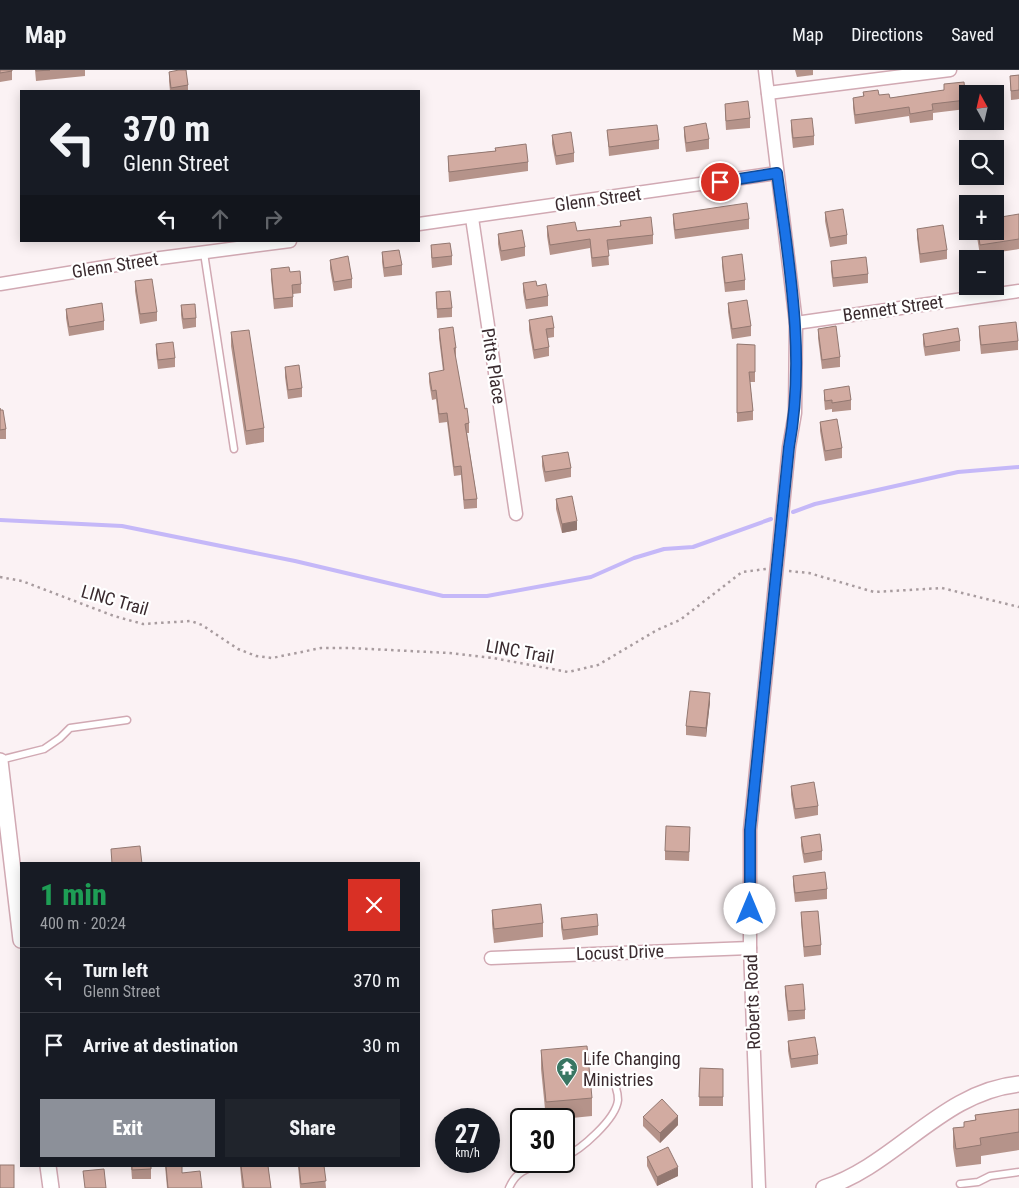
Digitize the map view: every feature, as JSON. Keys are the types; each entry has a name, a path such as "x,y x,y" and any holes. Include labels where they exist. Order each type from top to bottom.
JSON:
{"street":[{"name":"Roberts Road","path":"759,1188 750,948 750,830 789,447 796,413 796,323 765,70"},
{"path":"768,93 950,70"},
{"name":"Glenn Street","path":"420,224 472,218 777,173"},
{"name":"Pitts Place","path":"472,218 516,514"},
{"name":"Glenn Street","path":"0,284 283,242"},
{"name":"Bennett Street","path":"796,323 1019,291"},
{"path":"0,761 20,931"},
{"name":"Locust Drive","path":"491,958 750,948"},
{"path":"824,1188 837,1184 869,1166 936,1117 970,1097 999,1087 1019,1084"},
{"path":"48,1167 51,1188"}],"lane":[{"path":"204,253 234,449"},
{"path":"0,761 44,749 70,728 126,720"},
{"path":"575,1150 602,1128 618,1101 616,1088"},
{"path":"960,1184 978,1182 990,1176 1019,1172"},
{"path":"508,1188 513,1178 519,1173"}],"path":[{"name":"LINC Trail","path":"0,577 22,581 114,616 143,624 191,621 202,625 238,649 256,656 272,658 321,648 350,648 458,654 568,672 598,665 657,630 680,620 742,572 777,569 809,573 874,592 942,588 1019,607"}],"building":[{"path":"0,70 12,70 12,71 0,73"},
{"path":"186,70 188,85 171,88 169,72"},
{"path":"1019,75 1019,90 1011,91 1010,76"},
{"path":"964,82 964,85 959,85 959,101 932,104 933,110 910,114 909,107 855,115 853,98 864,96 863,92 878,90 879,95 889,94 890,98 944,90 944,84"},
{"path":"748,101 750,118 726,121 725,104"},
{"path":"812,118 814,136 793,138 791,120"},
{"path":"706,123 709,139 686,143 684,127"},
{"path":"657,125 659,140 609,147 607,130"},
{"path":"571,132 574,153 556,156 552,135"},
{"path":"526,144 528,162 449,172 448,156 496,151 495,148"},
{"path":"747,203 749,219 675,230 673,214"},
{"path":"843,209 847,235 830,238 825,212"},
{"path":"1019,214 1019,239 980,245 979,240 1004,240 1004,216"},
{"path":"651,217 653,235 607,240 609,256 592,258 590,239 550,245 547,226 575,222 577,231 621,226 620,221"},
{"path":"943,225 947,250 920,254 917,229"},
{"path":"522,230 525,247 501,251 498,234"},
{"path":"450,243 452,256 432,258 431,245"},
{"path":"399,250 402,265 384,268 382,252"},
{"path":"742,254 745,280 725,283 722,257"},
{"path":"348,256 352,279 334,282 330,260"},
{"path":"866,257 868,274 833,278 831,261"},
{"path":"289,267 290,272 300,271 301,284 292,285 293,297 274,299 271,269"},
{"path":"152,279 157,312 140,314 135,281"},
{"path":"536,281 537,286 546,284 548,296 526,300 523,283"},
{"path":"450,291 452,308 437,309 436,292"},
{"path":"747,300 751,326 732,329 728,303"},
{"path":"102,303 104,321 69,327 66,309"},
{"path":"195,304 196,318 183,319 181,305"},
{"path":"552,316 554,328 546,329 549,347 534,350 529,320"},
{"path":"1016,322 1018,341 981,345 979,326"},
{"path":"836,326 840,357 822,360 818,329"},
{"path":"453,327 456,348 454,348 465,409 467,408 469,423 465,424 477,499 464,500 461,466 454,467 447,413 439,414 436,390 432,391 429,373 444,370 439,329"},
{"path":"958,328 960,341 925,347 923,334"},
{"path":"249,330 264,428 246,431 231,332"},
{"path":"173,342 175,358 158,360 156,344"},
{"path":"737,344 755,345 755,372 749,372 753,411 737,413"},
{"path":"299,365 302,388 288,390 285,367"},
{"path":"849,386 851,400 832,403 832,400 825,401 824,390"},
{"path":"0,410 3,410 6,429 0,430"},
{"path":"837,419 842,448 825,451 820,422"},
{"path":"568,452 571,468 545,472 542,456"},
{"path":"572,496 577,521 562,524 556,499"},
{"path":"690,691 710,693 706,728 686,726"},
{"path":"814,782 818,806 795,809 791,786"},
{"path":"666,826 690,827 689,852 665,851"},
{"path":"820,834 822,851 804,854 801,837"},
{"path":"140,846 142,862 112,862 111,849"},
{"path":"825,872 827,889 795,893 793,876"},
{"path":"541,904 543,923 494,929 492,910"},
{"path":"818,911 821,945 804,947 801,912"},
{"path":"597,914 598,926 563,930 561,918"},
{"path":"803,984 805,1010 788,1011 785,986"},
{"path":"815,1037 818,1055 791,1059 788,1041"},
{"path":"587,1046 592,1098 546,1102 541,1050"},
{"path":"700,1068 723,1069 723,1097 699,1097"},
{"path":"662,1099 678,1116 660,1133 643,1117"},
{"path":"1019,1109 1019,1132 980,1138 981,1145 956,1149 953,1128 964,1127 964,1122 976,1120 975,1115"},
{"path":"668,1147 678,1167 657,1177 647,1157"},
{"path":"0,1165 14,1165 14,1188 0,1188"},
{"path":"132,1167 151,1167 151,1169 132,1170"},
{"path":"166,1167 182,1167 182,1173 200,1171 202,1188 168,1188"},
{"path":"241,1167 268,1167 271,1188 244,1188"},
{"path":"299,1167 324,1167 326,1181 301,1184"},
{"path":"104,1169 106,1188 85,1188 83,1171"}],"waterway":[{"path":"793,512 815,504 958,472 1019,467"},
{"path":"0,520 122,526 295,561 443,596 487,596 591,577 634,558 664,549 693,547 771,519"}],"place":[{"name":"Life Changing Ministries","path":"567,1087"}],"route":[{"path":"720,182 777,173 796,323 796,413 789,447 750,830 750,909"}]}
